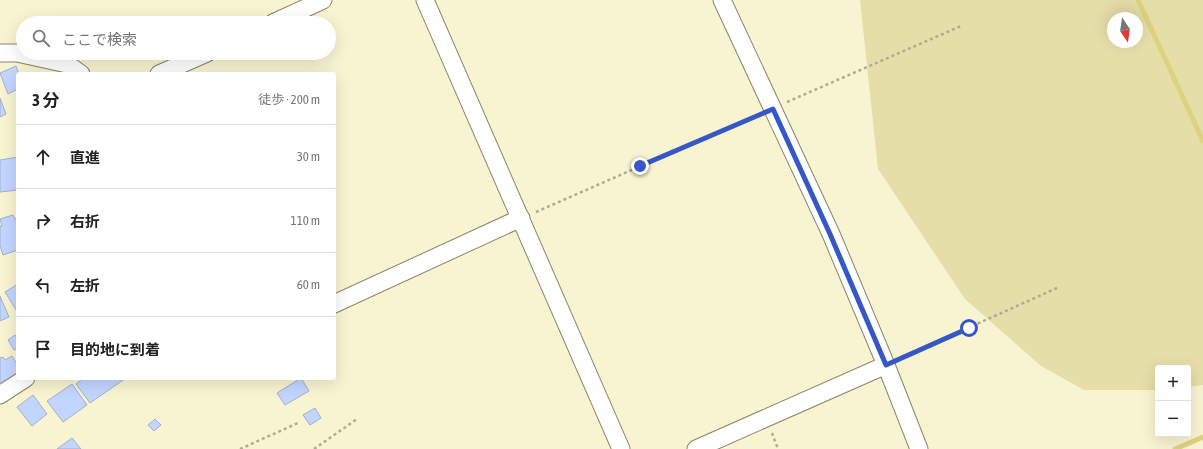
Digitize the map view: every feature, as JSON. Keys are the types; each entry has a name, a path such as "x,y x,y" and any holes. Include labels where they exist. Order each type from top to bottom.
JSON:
{"street":[{"path":"288,16 323,0"},
{"path":"425,0 621,449"},
{"path":"722,0 830,234 886,365 919,449"},
{"path":"0,53 16,53"},
{"path":"49,60 67,64 78,72"},
{"path":"164,72 191,60"},
{"path":"336,303 521,218"},
{"path":"696,449 886,365"},
{"path":"0,395 23,380"}],"path":[{"path":"521,218 961,26"},
{"path":"886,365 1058,288"},
{"path":"314,449 357,419"},
{"path":"240,449 298,423"}],"shaded area":[{"path":"860,0 1203,0 1203,385 1191,387 1191,365 1155,365 1155,390 1084,390 1041,366 965,299 878,169"}],"building":[{"path":"16,66 18,72 16,72 16,90 8,94 0,73"},
{"path":"0,98 6,114 0,117"},
{"path":"16,157 16,190 0,192 0,160"},
{"path":"13,215 16,219 16,251 3,255 0,246 0,226 2,226 0,219"},
{"path":"16,285 16,310 5,292"},
{"path":"0,296 9,317 0,321"},
{"path":"15,335 16,349 14,350 8,340"},
{"path":"12,356 16,363 16,374 0,383 0,358 3,357 5,360"},
{"path":"81,380 123,380 90,403 76,384"},
{"path":"298,380 302,380 309,391 285,405 277,393"},
{"path":"72,384 87,405 63,422 47,401"},
{"path":"33,395 47,414 32,426 17,407"},
{"path":"315,408 321,418 310,425 303,415"},
{"path":"155,419 161,425 154,431 148,425"},
{"path":"72,438 81,449 57,449"}],"waterway":[{"path":"1138,0 1203,141"},
{"path":"1175,449 1203,437"}],"route":[{"path":"640,166 773,109 830,234 886,365 969,328"}]}
